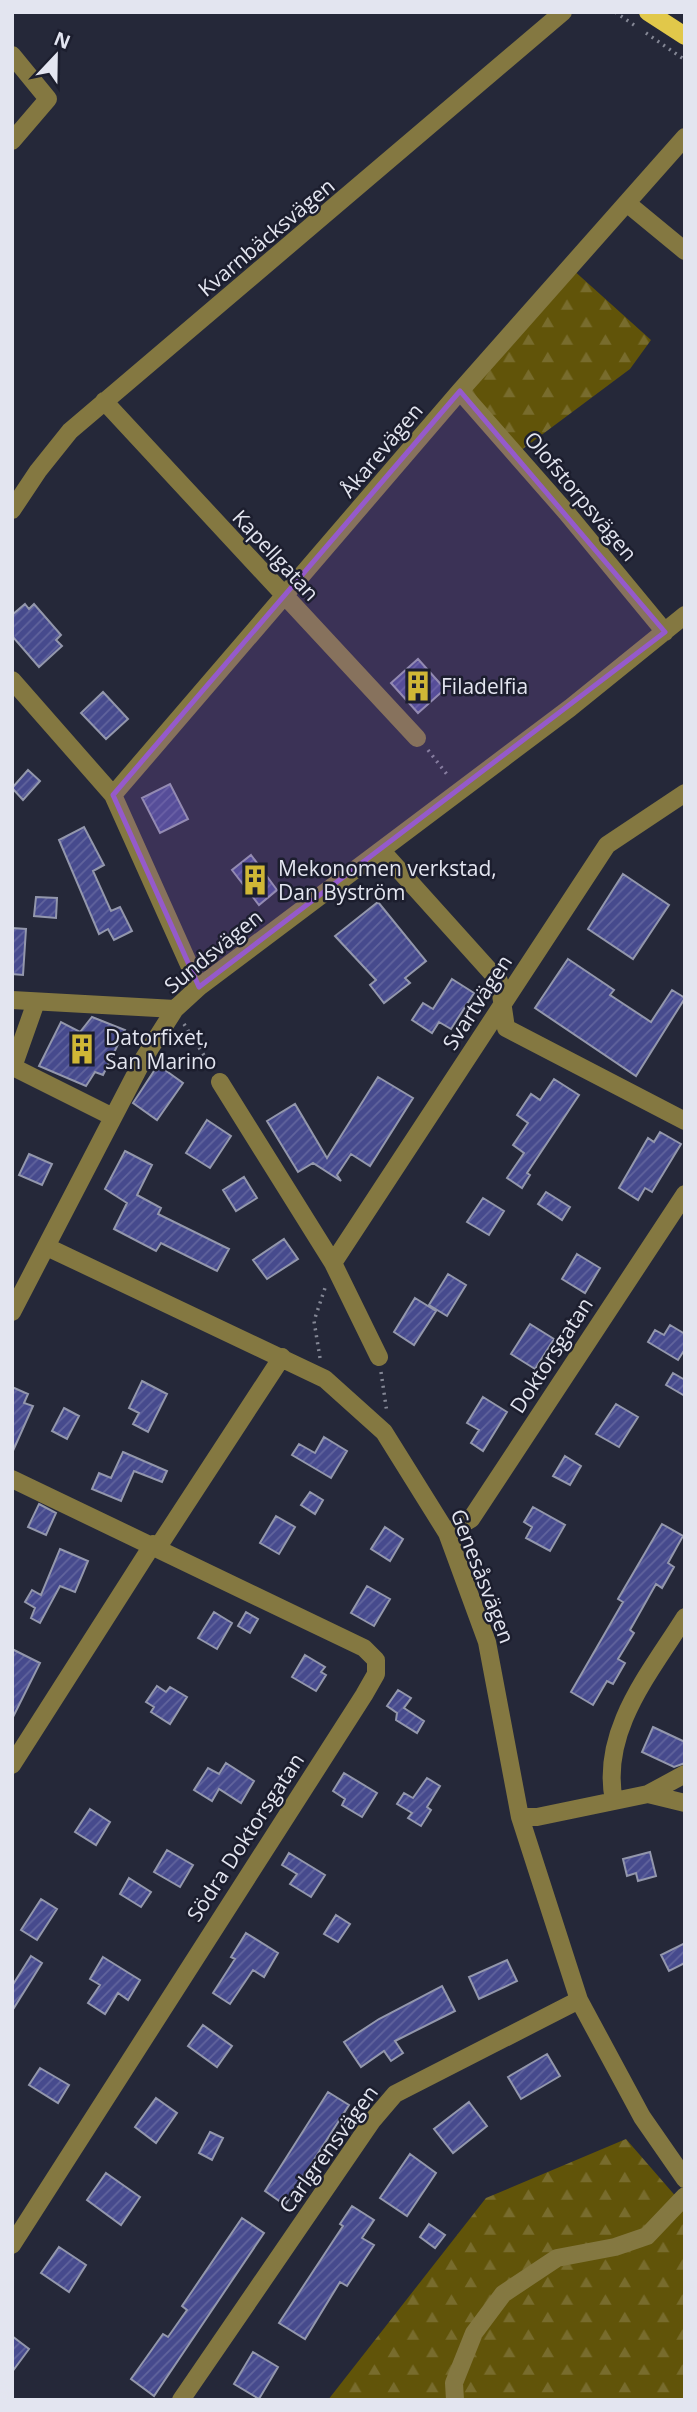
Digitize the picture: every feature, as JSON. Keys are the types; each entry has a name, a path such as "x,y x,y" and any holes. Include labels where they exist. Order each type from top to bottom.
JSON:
{"main road":[{"path":"648,12 685,36"}],"street":[{"name":"Kvarnbäcksvägen","path":"12,510 38,471 70,431 563,12"},
{"path":"12,55 48,99 12,141"},
{"name":"Åkarevägen","path":"113,794 285,598 460,391 685,137"},
{"path":"628,204 685,251"},
{"name":"Olofstorpsvägen","path":"460,391 566,512 665,632"},
{"name":"Kapellgatan","path":"104,401 417,738"},
{"name":"Sundsvägen","path":"12,1312 144,1058 175,1009 199,987 382,851 685,615"},
{"path":"12,680 113,794 199,987"},
{"name":"Svartvägen","path":"333,1263 607,845 685,793"},
{"path":"382,851 499,981 506,1028 685,1121"},
{"path":"12,1000 175,1009"},
{"path":"36,1002 13,1067 113,1117"},
{"path":"220,1082 333,1263 379,1357"},
{"name":"Doktorsgatan","path":"447,1533 471,1518 685,1194"},
{"name":"Genesåsvägen","path":"47,1247 325,1379 384,1432 447,1533 487,1642 520,1817 579,2000 642,2117 685,2179"},
{"path":"12,1765 155,1545 282,1357"},
{"name":"Södra Doktorsgatan","path":"12,1479 155,1545 364,1648 376,1660 376,1674 12,2245"},
{"path":"614,1801 610,1782 613,1748 624,1716 685,1617"},
{"path":"520,1817 537,1817 648,1794 685,1774"},
{"path":"648,1794 685,1803"},
{"name":"Carlgrensvägen","path":"181,2400 365,2131 395,2094 579,2000"},
{"path":"455,2400 454,2383 474,2333 503,2294 558,2258 615,2247 647,2236 685,2196"}],"path":[{"path":"615,12 685,61"},
{"path":"417,738 460,790"},
{"path":"175,1009 220,1082"},
{"path":"325,1379 314,1321 333,1263"},
{"path":"379,1357 388,1409 384,1432"}],"highlighted area":[{"path":"460,391 665,632 199,987 113,795"}],"green space":[{"path":"571,268 651,340 630,369 516,454 460,391"},
{"path":"626,2139 685,2207 685,2400 328,2400 486,2198"}],"building":[{"path":"25,604 29,609 34,604 61,635 56,640 62,646 39,667 12,636 12,615"},
{"name":"Filadelfia","path":"418,659 445,689 418,713 391,683"},
{"path":"103,692 128,719 106,739 81,713"},
{"path":"28,770 40,781 23,800 12,788"},
{"path":"170,784 188,819 160,833 142,798"},
{"path":"84,827 104,865 93,871 111,911 120,907 132,931 114,940 108,929 99,934 59,840"},
{"name":"Mekonomen verkstad, Dan Byström","path":"251,855 277,890 259,905 232,870"},
{"path":"623,874 669,905 633,959 588,929"},
{"path":"36,897 57,898 56,918 34,916"},
{"path":"378,902 426,961 405,978 410,983 384,1003 370,985 376,980 335,936"},
{"path":"12,928 26,929 23,975 12,974"},
{"path":"568,959 614,990 610,995 651,1022 672,990 685,998 636,1076 535,1008"},
{"path":"452,979 474,993 451,1029 439,1022 432,1033 412,1020 423,1003 433,1009"},
{"name":"Datorfixet, San Marino","path":"92,1017 125,1030 103,1075 95,1072 86,1086 39,1066 61,1022 80,1032"},
{"path":"158,1065 183,1083 157,1120 133,1103"},
{"path":"378,1077 413,1098 370,1166 351,1154 337,1175 341,1181 313,1163 298,1172 267,1121 295,1104 327,1158"},
{"path":"554,1079 579,1095 527,1173 530,1175 522,1188 507,1178 524,1153 513,1145 528,1123 517,1115 531,1094 540,1100"},
{"path":"207,1120 231,1136 210,1168 186,1153"},
{"path":"660,1132 681,1144 652,1192 645,1188 638,1200 619,1188 648,1138 654,1142"},
{"path":"125,1151 152,1165 137,1195 161,1208 158,1214 229,1249 217,1271 161,1243 156,1251 114,1229 127,1203 105,1189"},
{"path":"29,1154 52,1164 42,1185 19,1175"},
{"path":"244,1177 257,1198 236,1211 223,1190"},
{"path":"546,1192 570,1207 562,1220 538,1204"},
{"path":"483,1198 504,1211 489,1235 467,1222"},
{"path":"284,1239 298,1259 267,1279 253,1260"},
{"path":"577,1254 600,1268 585,1293 562,1279"},
{"path":"448,1274 466,1285 447,1316 429,1305"},
{"path":"415,1298 436,1311 414,1345 394,1332"},
{"path":"530,1324 554,1339 535,1369 511,1354"},
{"path":"670,1325 685,1334 685,1349 678,1360 648,1342 655,1330 664,1335"},
{"path":"673,1373 685,1380 685,1396 666,1385"},
{"path":"142,1381 167,1394 148,1432 133,1424 139,1413 129,1408"},
{"path":"12,1387 28,1394 24,1403 33,1406 12,1453"},
{"path":"483,1397 507,1412 483,1451 471,1443 479,1430 467,1423"},
{"path":"616,1404 638,1417 619,1447 596,1434"},
{"path":"64,1408 79,1416 67,1439 52,1431"},
{"path":"324,1437 347,1451 331,1478 292,1455 299,1444 315,1453"},
{"path":"123,1452 167,1471 162,1482 134,1471 121,1501 92,1489 99,1473 111,1478"},
{"path":"565,1456 581,1466 570,1485 553,1476"},
{"path":"310,1492 323,1500 315,1514 301,1505"},
{"path":"39,1504 56,1513 46,1535 28,1527"},
{"path":"533,1507 565,1525 550,1551 526,1538 532,1527 524,1522"},
{"path":"276,1516 295,1527 279,1554 260,1543"},
{"path":"662,1524 683,1536 668,1563 674,1567 662,1588 656,1584 630,1630 634,1633 618,1659 625,1663 613,1684 607,1681 593,1705 571,1692 623,1602 618,1599"},
{"path":"385,1527 403,1539 390,1561 371,1549"},
{"path":"60,1549 88,1561 75,1592 60,1586 40,1623 31,1618 35,1608 25,1602 32,1590 41,1595"},
{"path":"367,1586 390,1599 374,1626 351,1613"},
{"path":"214,1612 232,1623 217,1649 198,1638"},
{"path":"246,1612 258,1619 250,1633 238,1626"},
{"path":"12,1649 40,1663 12,1719"},
{"path":"305,1655 325,1667 321,1672 326,1675 316,1691 292,1677"},
{"path":"157,1686 166,1692 170,1687 187,1697 170,1724 151,1712 154,1707 146,1702"},
{"path":"398,1690 411,1698 404,1708 424,1721 417,1733 396,1720 397,1713 387,1706"},
{"path":"653,1727 685,1742 685,1763 674,1767 642,1752"},
{"path":"226,1763 254,1781 241,1803 219,1789 212,1801 194,1790 208,1768 219,1774"},
{"path":"344,1773 377,1793 362,1817 342,1805 345,1799 333,1791"},
{"path":"427,1778 440,1786 427,1807 431,1810 421,1826 408,1818 412,1813 397,1804 404,1793 413,1798"},
{"path":"90,1809 110,1822 96,1845 75,1832"},
{"path":"167,1850 193,1865 180,1887 154,1872"},
{"path":"650,1852 656,1876 638,1881 636,1873 627,1876 623,1859"},
{"path":"289,1853 325,1875 311,1897 290,1884 297,1874 282,1865"},
{"path":"129,1878 151,1892 141,1907 120,1894"},
{"path":"41,1899 57,1909 37,1940 21,1930"},
{"path":"336,1915 350,1924 338,1942 324,1934"},
{"path":"246,1933 278,1953 264,1977 253,1970 230,2004 213,1993 235,1959 231,1957"},
{"path":"685,1943 685,1963 669,1971 661,1955"},
{"path":"31,1956 42,1963 12,2011 12,1986"},
{"path":"103,1957 140,1980 128,2000 118,1993 105,2014 88,2003 100,1985 90,1979"},
{"path":"507,1960 517,1981 479,1999 469,1977"},
{"path":"442,1986 455,2011 395,2041 403,2053 391,2061 384,2051 361,2067 344,2042 379,2019"},
{"path":"203,2025 232,2046 217,2067 188,2046"},
{"path":"547,2054 560,2076 521,2099 508,2077"},
{"path":"40,2068 69,2085 58,2103 29,2085"},
{"path":"328,2092 349,2105 285,2205 265,2191"},
{"path":"156,2098 177,2113 156,2143 135,2127"},
{"path":"469,2102 487,2126 453,2153 434,2129"},
{"path":"210,2132 223,2138 212,2160 199,2153"},
{"path":"410,2154 436,2173 407,2216 380,2198"},
{"path":"106,2173 140,2197 121,2225 87,2200"},
{"path":"352,2206 374,2220 362,2238 374,2245 347,2286 340,2282 305,2339 279,2323 343,2226 340,2224"},
{"path":"242,2218 264,2233 154,2396 131,2379 163,2334 168,2337 187,2310 182,2306"},
{"path":"429,2224 445,2235 435,2248 420,2237"},
{"path":"59,2247 86,2265 69,2292 41,2273"},
{"path":"12,2336 29,2349 12,2372"},
{"path":"253,2352 278,2367 259,2399 234,2384"}],"place":[{"name":"Filadelfia","path":"418,686"},
{"name":"Mekonomen verkstad, Dan Byström","path":"255,880"},
{"name":"Datorfixet, San Marino","path":"82,1049"}]}
